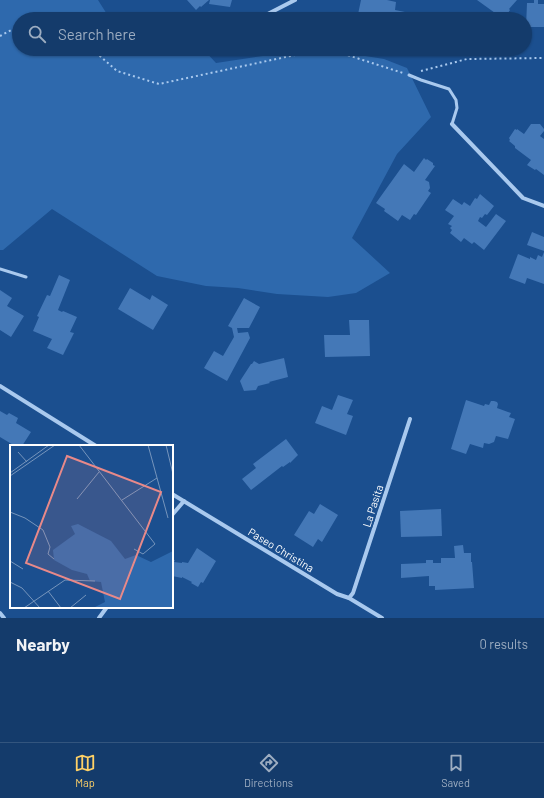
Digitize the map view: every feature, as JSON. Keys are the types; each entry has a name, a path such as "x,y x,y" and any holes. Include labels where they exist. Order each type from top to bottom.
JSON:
{"street":[{"path":"272,12 295,0"},
{"path":"452,124 523,198 544,206"},
{"path":"0,386 94,445"},
{"name":"La Pasita","path":"349,598 353,593 410,419"},
{"name":"Paseo Christina","path":"173,495 337,594 349,598 382,618"},
{"path":"173,514 184,501"},
{"path":"99,618 106,608"},
{"path":"0,613 4,618"}],"lane":[{"path":"409,75 449,89 456,100 457,108 452,124"},
{"path":"0,269 26,278"}],"path":[{"path":"0,36 12,30"},
{"path":"100,56 118,71 159,84 290,56"},
{"path":"350,56 409,75 467,59 544,58"}],"shaded area":[{"path":"0,0 98,0 106,12 12,12 12,56 210,56 216,63 263,56 365,56 384,59 407,68 431,117 397,154 352,238 390,273 356,293 328,297 277,294 238,288 206,286 157,276 52,209 3,250 0,250"}],"building":[{"path":"187,0 209,0 196,10"},
{"path":"210,0 232,0 230,7 209,4"},
{"path":"361,0 387,0 396,2 395,10 405,12 358,12"},
{"path":"477,0 517,0 509,9 509,12 494,12"},
{"path":"534,0 538,0 538,4 544,4 544,27 532,27 532,12 527,12 527,3 534,3"},
{"path":"531,124 540,124 544,129 540,136 544,139 544,175 527,165 531,160 515,148 515,146 509,141 509,138 515,129 524,134"},
{"path":"424,158 433,163 435,166 425,180 429,182 430,188 428,191 431,193 416,215 414,214 410,220 402,215 398,221 376,203 404,164 414,172"},
{"path":"480,194 494,206 487,215 485,214 482,218 480,217 478,221 486,227 496,214 506,221 484,250 474,242 472,244 464,238 461,242 450,233 452,230 450,228 452,226 448,224 454,216 445,210 453,199 462,205 464,202 470,206 475,198 477,199"},
{"path":"532,232 544,237 544,251 527,245"},
{"path":"544,252 544,284 527,278 525,284 509,278 518,254 536,260 538,255 542,257"},
{"path":"59,275 70,280 58,310 77,317 70,332 74,333 63,355 47,348 52,339 33,331 39,317 37,316 47,295 50,296"},
{"path":"130,288 150,300 152,295 168,305 153,330 118,309"},
{"path":"0,290 12,298 7,306 24,316 11,337 0,330"},
{"path":"244,298 260,307 249,328 237,328 238,333 248,332 250,338 227,381 204,368 214,351 223,356 234,337 232,328 228,326"},
{"path":"349,320 369,320 370,356 325,357 324,335 350,335"},
{"path":"284,358 288,377 258,386 256,390 244,391 240,381 254,361 259,364"},
{"path":"338,395 353,400 347,414 353,416 346,435 315,423 322,406 332,410"},
{"path":"466,400 484,406 485,404 489,405 491,401 494,401 498,404 497,408 511,413 509,417 515,419 508,439 496,436 494,442 489,444 484,443 483,448 470,444 466,454 451,449"},
{"path":"0,411 7,415 9,413 18,418 16,423 31,432 23,445 13,445 0,437"},
{"path":"286,439 298,455 290,463 283,467 282,466 251,490 242,479 256,468 253,464"},
{"path":"320,504 338,515 322,542 318,539 313,547 294,535 309,511 314,514"},
{"path":"441,509 442,536 401,537 400,511"},
{"path":"463,545 464,553 471,553 474,588 435,590 435,586 429,586 429,576 401,578 401,564 426,563 426,560 433,560 433,563 441,563 441,558 455,558 454,546"},
{"path":"197,548 216,561 203,583 201,582 198,587 182,577 173,576 173,560 175,560 174,562 188,563"}]}
